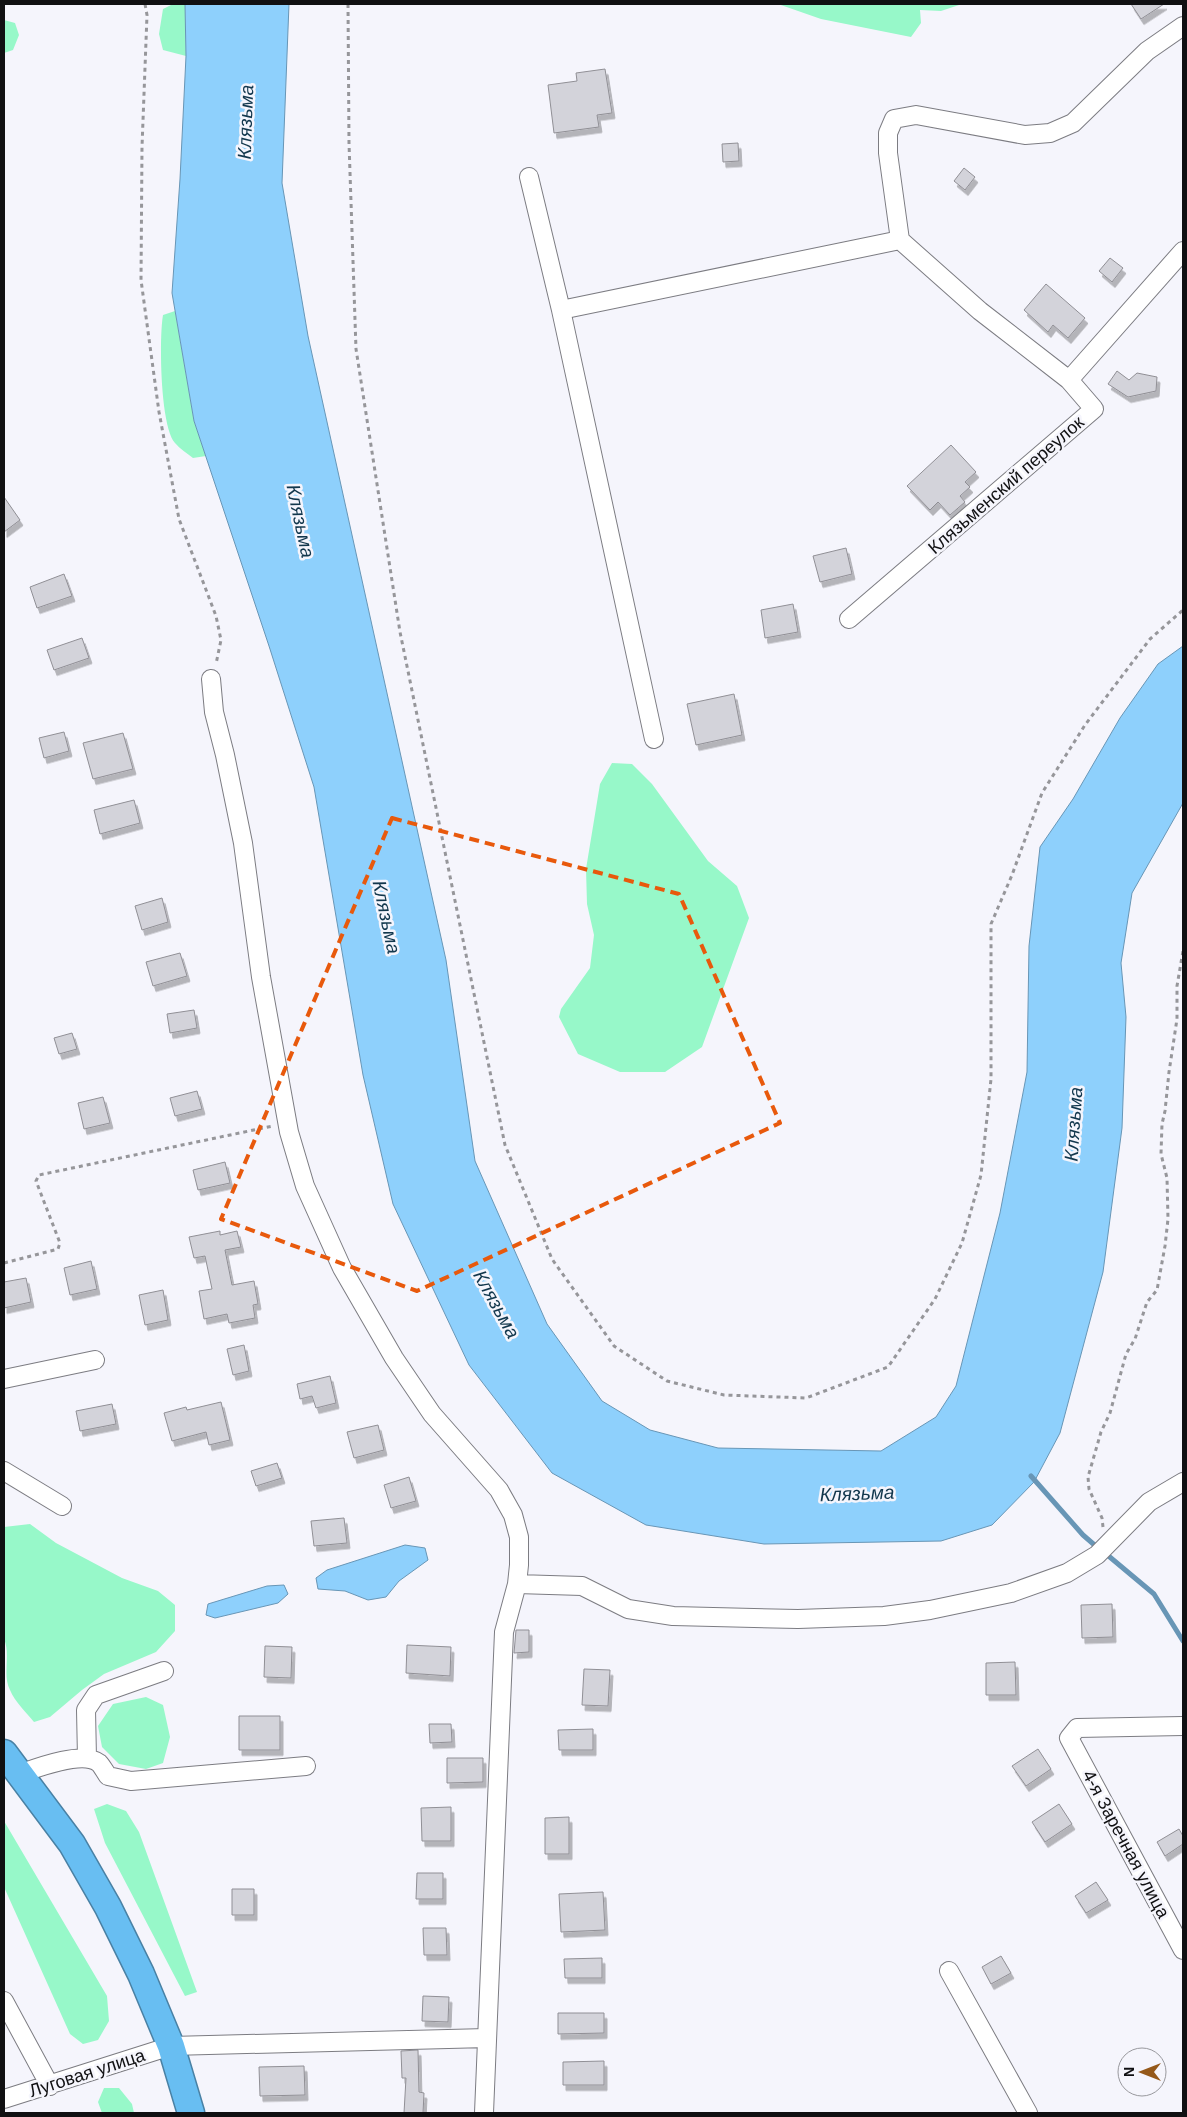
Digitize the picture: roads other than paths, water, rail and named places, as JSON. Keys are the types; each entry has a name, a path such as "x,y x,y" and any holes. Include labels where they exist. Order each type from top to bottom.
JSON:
{"highway":[{"path":"4,1753 72,1844 108,1907 141,1974 171,2046 191,2113"}],"street":[{"path":"1183,26 1147,51 1072,124 1050,133 1025,135 916,115 894,119 888,133 888,153 900,240 980,311 1069,380 1183,251"},
{"path":"529,177 654,739"},
{"path":"560,310 900,240"},
{"name":"Клязьменский переулок","path":"849,619 1094,409 1069,380"},
{"path":"211,679 214,712 226,755 243,843 261,977 288,1123 305,1186 342,1268 366,1313 432,1414 499,1490 513,1515 519,1537 517,1584 504,1632 484,2113"},
{"path":"4,1379 95,1360"},
{"path":"4,1471 62,1506"},
{"path":"517,1584 582,1586 628,1609 673,1616 798,1619 884,1616 930,1610 1011,1593 1067,1573 1101,1551 1149,1502 1183,1482"},
{"path":"87,1758 86,1710 96,1696 164,1671"},
{"name":"4-я Заречная улица","path":"1183,1726 1077,1728 1069,1738 1183,1950"},
{"path":"19,1774 56,1762 87,1758 98,1762 108,1776 131,1781 306,1766"},
{"path":"949,1971 1028,2113"},
{"path":"4,2001 50,2086"},
{"name":"Луговая улица","path":"4,2100 171,2046 487,2038"}],"water":[{"name":"Клязьма","path":"185,4 289,4 282,183 308,336 446,960 475,1161 547,1324 602,1401 650,1430 718,1448 881,1451 936,1417 956,1386 1000,1213 1027,1072 1029,946 1040,847 1073,799 1120,718 1158,664 1183,646 1183,803 1132,893 1121,963 1126,1017 1122,1128 1103,1272 1060,1433 1034,1482 992,1525 941,1541 764,1544 646,1525 552,1473 469,1365 393,1204 363,1075 314,787 194,421 172,293 186,56"},
{"path":"405,1545 425,1548 428,1560 399,1581 386,1597 368,1600 345,1591 318,1589 316,1578 327,1570"},
{"path":"284,1585 288,1594 278,1603 215,1618 206,1615 208,1604 267,1586"}],"waterway":[{"path":"1031,1476 1083,1535 1098,1548"},
{"path":"1105,1553 1154,1594 1183,1641"}]}
